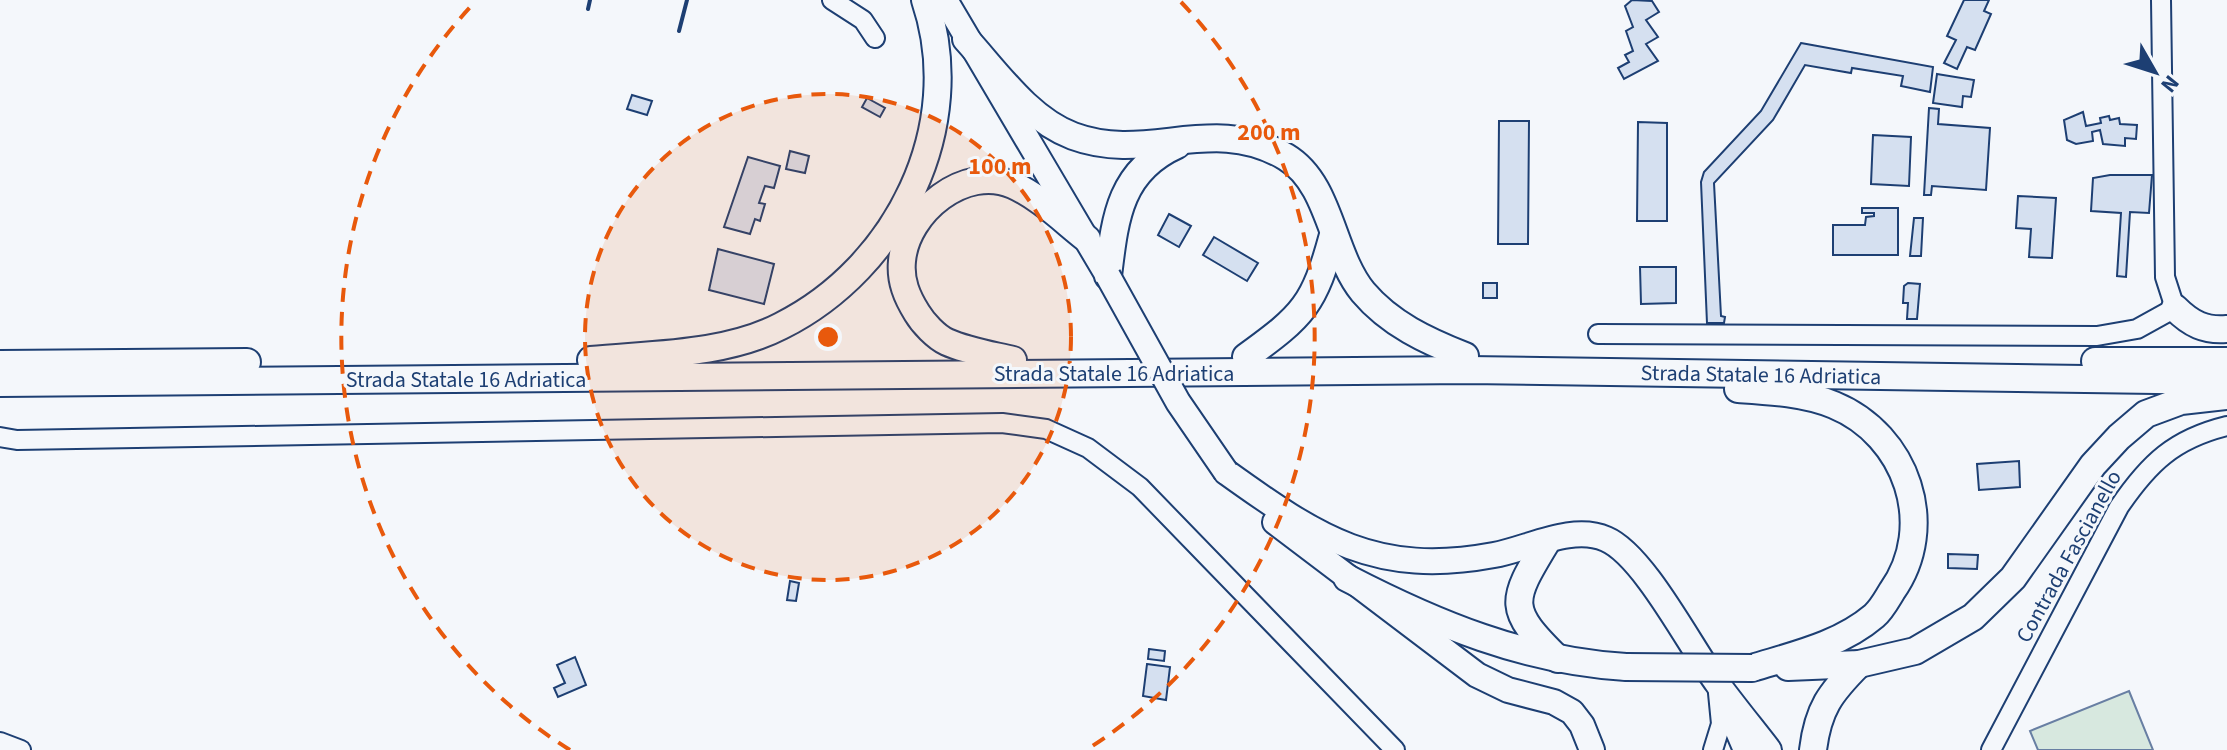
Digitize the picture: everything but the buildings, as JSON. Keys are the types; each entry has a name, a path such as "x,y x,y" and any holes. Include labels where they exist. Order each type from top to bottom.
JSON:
{"highway":[{"path":"591,360 717,346 779,328 830,297 870,258 903,213 924,161 933,119 937,66 925,0"},
{"path":"966,39 1024,104 1071,136 1124,148 1222,135 1257,142 1289,158 1312,184 1333,235 1362,291 1397,324 1425,340 1465,356"},
{"path":"1108,276 1115,220 1133,178 1155,155 1192,139"},
{"path":"1013,360 946,342 921,321 904,293 901,260 917,221 942,194 976,180 1011,184 1042,203 1087,239"},
{"path":"1246,357 1293,323 1319,285 1333,235"},
{"path":"2175,308 2189,322 2212,330 2227,329"},
{"name":"Strada Statale 16 Adriatica","path":"0,364 1465,356 2227,361"},
{"path":"1423,370 1756,390 1812,398 1836,406 1873,429 1897,457 1913,494 1915,532 1905,573 1876,615 1830,644 1752,668"},
{"name":"Strada Statale 16 Adriatica","path":"0,383 1423,370 2227,381"},
{"path":"1347,578 1425,618 1497,645 1558,659 1626,667 1752,668 1859,664 1915,651 1973,617 2013,578 2093,465 2146,414 2181,401 2227,396"},
{"path":"1546,543 1523,580 1517,605 1527,629 1558,659"},
{"path":"1813,750 1818,716 1835,688 1859,664"}],"main road":[{"path":"945,0 1087,239 1178,402 1226,472 1259,509 1477,675 1508,690 1554,702 1572,712 1582,725 1592,750"},
{"path":"1226,472 1298,523 1374,556 1431,563 1494,555 1581,533 1607,539 1632,558 1717,683 1753,750"}],"street":[{"path":"832,0 863,20 875,38"},
{"path":"1598,334 2097,336 2137,329 2175,308 2165,277 2161,0"},
{"path":"0,455 9,439 1002,423 1046,429 1088,448 1140,487 1395,750"},
{"name":"Contrada Fascianello","path":"1991,750 2119,507 2144,470 2196,434 2227,426"},
{"path":"1713,750 1721,724 1717,683"},
{"path":"0,742 21,750"}],"shaded area":[{"path":"2129,691 2153,750 2038,750 2030,731"}],"wall":[{"path":"588,9 590,0"},
{"path":"679,31 687,0"}]}
